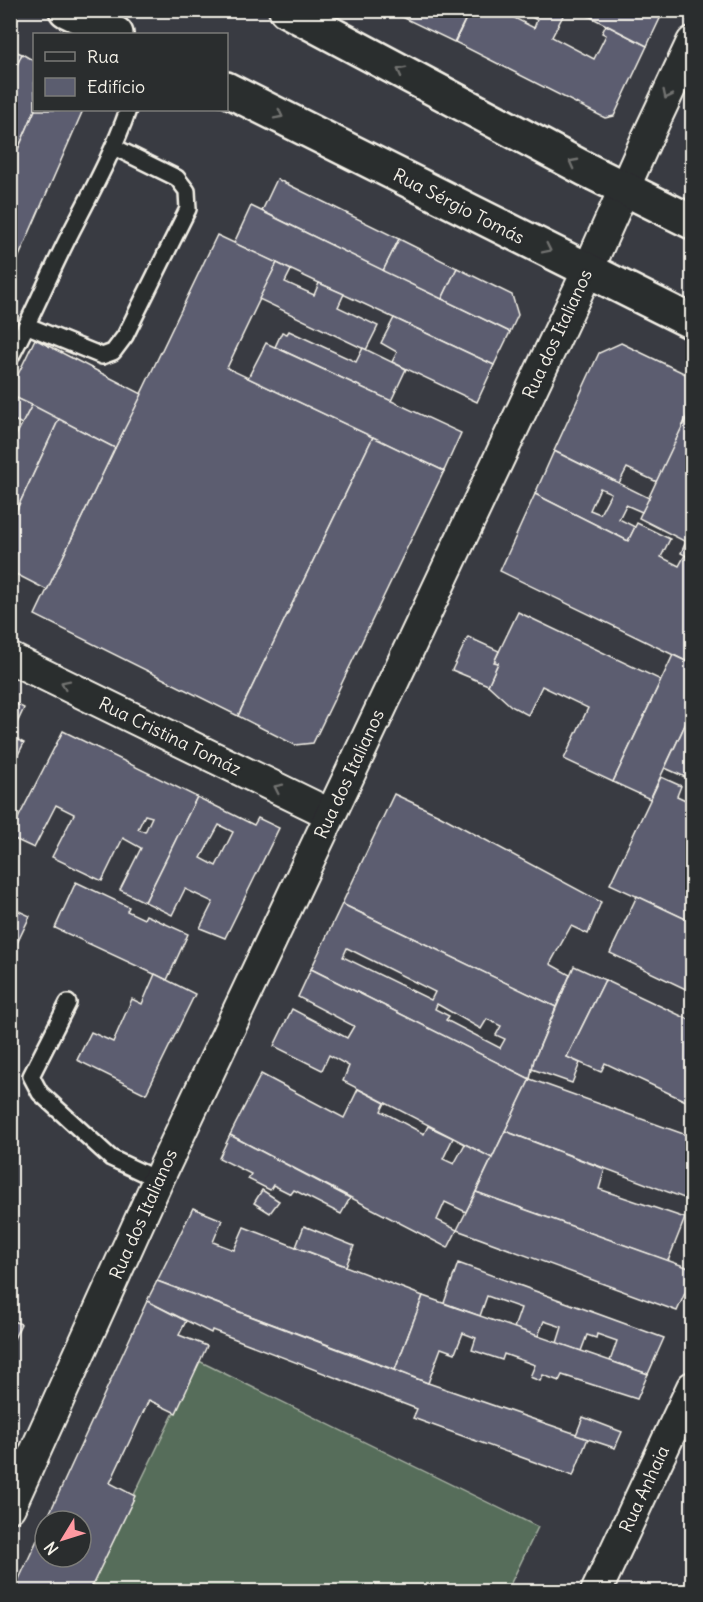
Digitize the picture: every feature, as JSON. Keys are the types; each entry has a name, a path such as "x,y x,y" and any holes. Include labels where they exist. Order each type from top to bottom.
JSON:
{"main road":[{"path":"66,10 114,33"},
{"path":"286,10 625,190 693,222"},
{"name":"Rua Sérgio Tomás","path":"228,90 693,322"}],"street":[{"name":"Rua dos Italianos","path":"10,1507 158,1180 588,270 693,42"},
{"name":"Rua Cristina Tomáz","path":"10,658 330,814"},
{"name":"Rua Anhaia","path":"596,1592 693,1386"}],"lane":[{"path":"10,358 28,326 65,244 114,147 128,111"},
{"path":"28,326 102,356 113,352 125,336 188,208 187,191 177,178 114,147"},
{"path":"68,1003 31,1076 35,1085 40,1093 111,1158 158,1180"}],"green space":[{"path":"199,1361 538,1527 507,1591 87,1592"}],"building":[{"path":"389,10 405,10 402,17"},
{"path":"405,10 470,10 454,42 402,17"},
{"path":"470,10 478,10 485,14 487,10 499,10 534,28 537,20 526,14 528,10 566,10 552,37 594,59 606,35 602,33 606,25 647,46 614,116 605,118 455,42"},
{"path":"577,10 664,10 647,46"},
{"path":"10,49 22,54 10,81"},
{"path":"22,54 33,60 35,111 10,168 10,81"},
{"path":"35,111 83,111 10,277 10,168"},
{"path":"277,179 399,239 383,271 262,211"},
{"path":"251,206 510,332 494,365 234,243"},
{"path":"217,235 277,263 227,368 373,437 238,716 35,615"},
{"path":"399,239 457,268 442,299 383,271"},
{"path":"277,263 291,270 285,282 314,295 319,283 344,294 338,307 378,326 366,350 259,299"},
{"path":"457,268 512,295 518,315 510,332 442,299"},
{"path":"394,318 494,365 477,402 392,362 397,352 381,343"},
{"path":"289,331 356,362 363,348 406,369 391,401 275,347 282,332 287,334"},
{"path":"35,339 142,394 115,448 10,395"},
{"path":"266,343 461,433 444,471 248,378"},
{"path":"621,343 692,377 692,406 657,482 627,468 619,483 554,451 599,353"},
{"path":"10,395 32,405 22,424 10,418"},
{"path":"32,405 59,419 10,524 10,447"},
{"path":"692,406 692,447 687,460 692,463 692,528 686,542 639,518"},
{"path":"59,419 115,448 47,590 10,571 10,524"},
{"path":"373,437 444,471 313,743 295,745 238,716"},
{"path":"554,451 649,498 642,512 626,505 619,519 635,527 628,541 535,494","holes":["600,488 611,493 600,514 590,510"]},
{"path":"535,494 628,541 637,523 670,539 661,557 679,566 685,555 692,559 692,664 500,571"},
{"path":"692,528 692,559 681,553"},
{"path":"518,612 661,680 613,782 564,759 588,708 542,686 528,715 511,706 488,685 498,663 494,662"},
{"path":"468,637 499,651 494,662 498,663 488,685 452,670"},
{"path":"673,655 692,664 692,710 650,799 613,782"},
{"path":"10,701 24,708 11,736 24,743 10,770"},
{"path":"692,710 692,780 665,768"},
{"path":"63,731 197,797 145,902 120,890 141,848 123,838 102,881 52,857 74,814 56,805 34,848 10,837","holes":["145,815 152,817 145,832 138,829"]},
{"path":"661,777 681,786 677,796 692,803 692,922 610,884"},
{"path":"394,794 439,815 601,902 588,934 571,926 550,964 570,975 556,1007 342,904"},
{"path":"197,797 254,825 258,818 279,828 225,938 200,928 213,902 185,889 172,915 145,902","holes":["219,825 233,832 216,866 201,858"]},
{"path":"76,882 129,907 127,911 144,919 146,915 188,934 167,980 55,928"},
{"path":"637,896 692,922 692,992 610,953"},
{"path":"342,904 556,1007 534,1060 530,1079 311,969","holes":["347,948 435,992 431,1000 343,957","437,1004 481,1029 487,1019 501,1026 496,1035 505,1039 500,1048 446,1020 449,1016 435,1009"]},
{"path":"10,907 30,916 10,958"},
{"path":"574,966 605,980 567,1057 580,1063 572,1083 532,1069"},
{"path":"311,969 530,1079 492,1158 343,1081 349,1066 329,1055 322,1070 274,1046 292,1009 347,1038 354,1026 298,997"},
{"path":"155,974 195,994 146,1094 77,1060 91,1032 113,1042 132,999 142,1004"},
{"path":"605,980 692,1021 692,1104 605,1063 601,1072 567,1057"},
{"path":"261,1074 344,1118 358,1089 385,1103 381,1111 424,1134 428,1126 453,1138 443,1159 454,1164 465,1144 492,1158 466,1212 445,1202 437,1220 457,1230 448,1248 230,1135"},
{"path":"530,1079 692,1137 692,1201 505,1131"},
{"path":"505,1131 605,1169 599,1189 685,1218 668,1261 476,1192"},
{"path":"230,1135 350,1198 341,1214 294,1190 291,1194 273,1185 270,1190 248,1179 251,1174 219,1158"},
{"path":"262,1190 279,1201 270,1213 254,1203"},
{"path":"476,1192 692,1269 692,1277 677,1311 457,1230"},
{"path":"193,1208 222,1220 213,1242 234,1250 244,1227 423,1296 395,1370 157,1281"},
{"path":"304,1226 354,1246 346,1266 296,1247"},
{"path":"458,1263 664,1338 648,1374 610,1361 617,1341 597,1334 596,1338 587,1335 581,1351 557,1343 562,1327 544,1321 538,1336 514,1328 521,1308 487,1296 480,1316 444,1303"},
{"path":"157,1281 428,1383 588,1438 573,1476 413,1418 417,1409 212,1330 211,1333 147,1301"},
{"path":"423,1296 648,1374 637,1399 562,1375 559,1381 543,1375 540,1381 530,1377 535,1365 504,1354 502,1360 472,1350 476,1338 463,1333 455,1353 441,1348 428,1383 395,1370"},
{"path":"147,1301 186,1321 179,1335 207,1346 176,1413 149,1400 110,1483 135,1496 89,1592 13,1592 33,1549 33,1569 93,1569 93,1509 52,1509"},
{"path":"10,1320 21,1324 10,1347"},
{"path":"583,1417 622,1432 615,1448 576,1435"}]}
